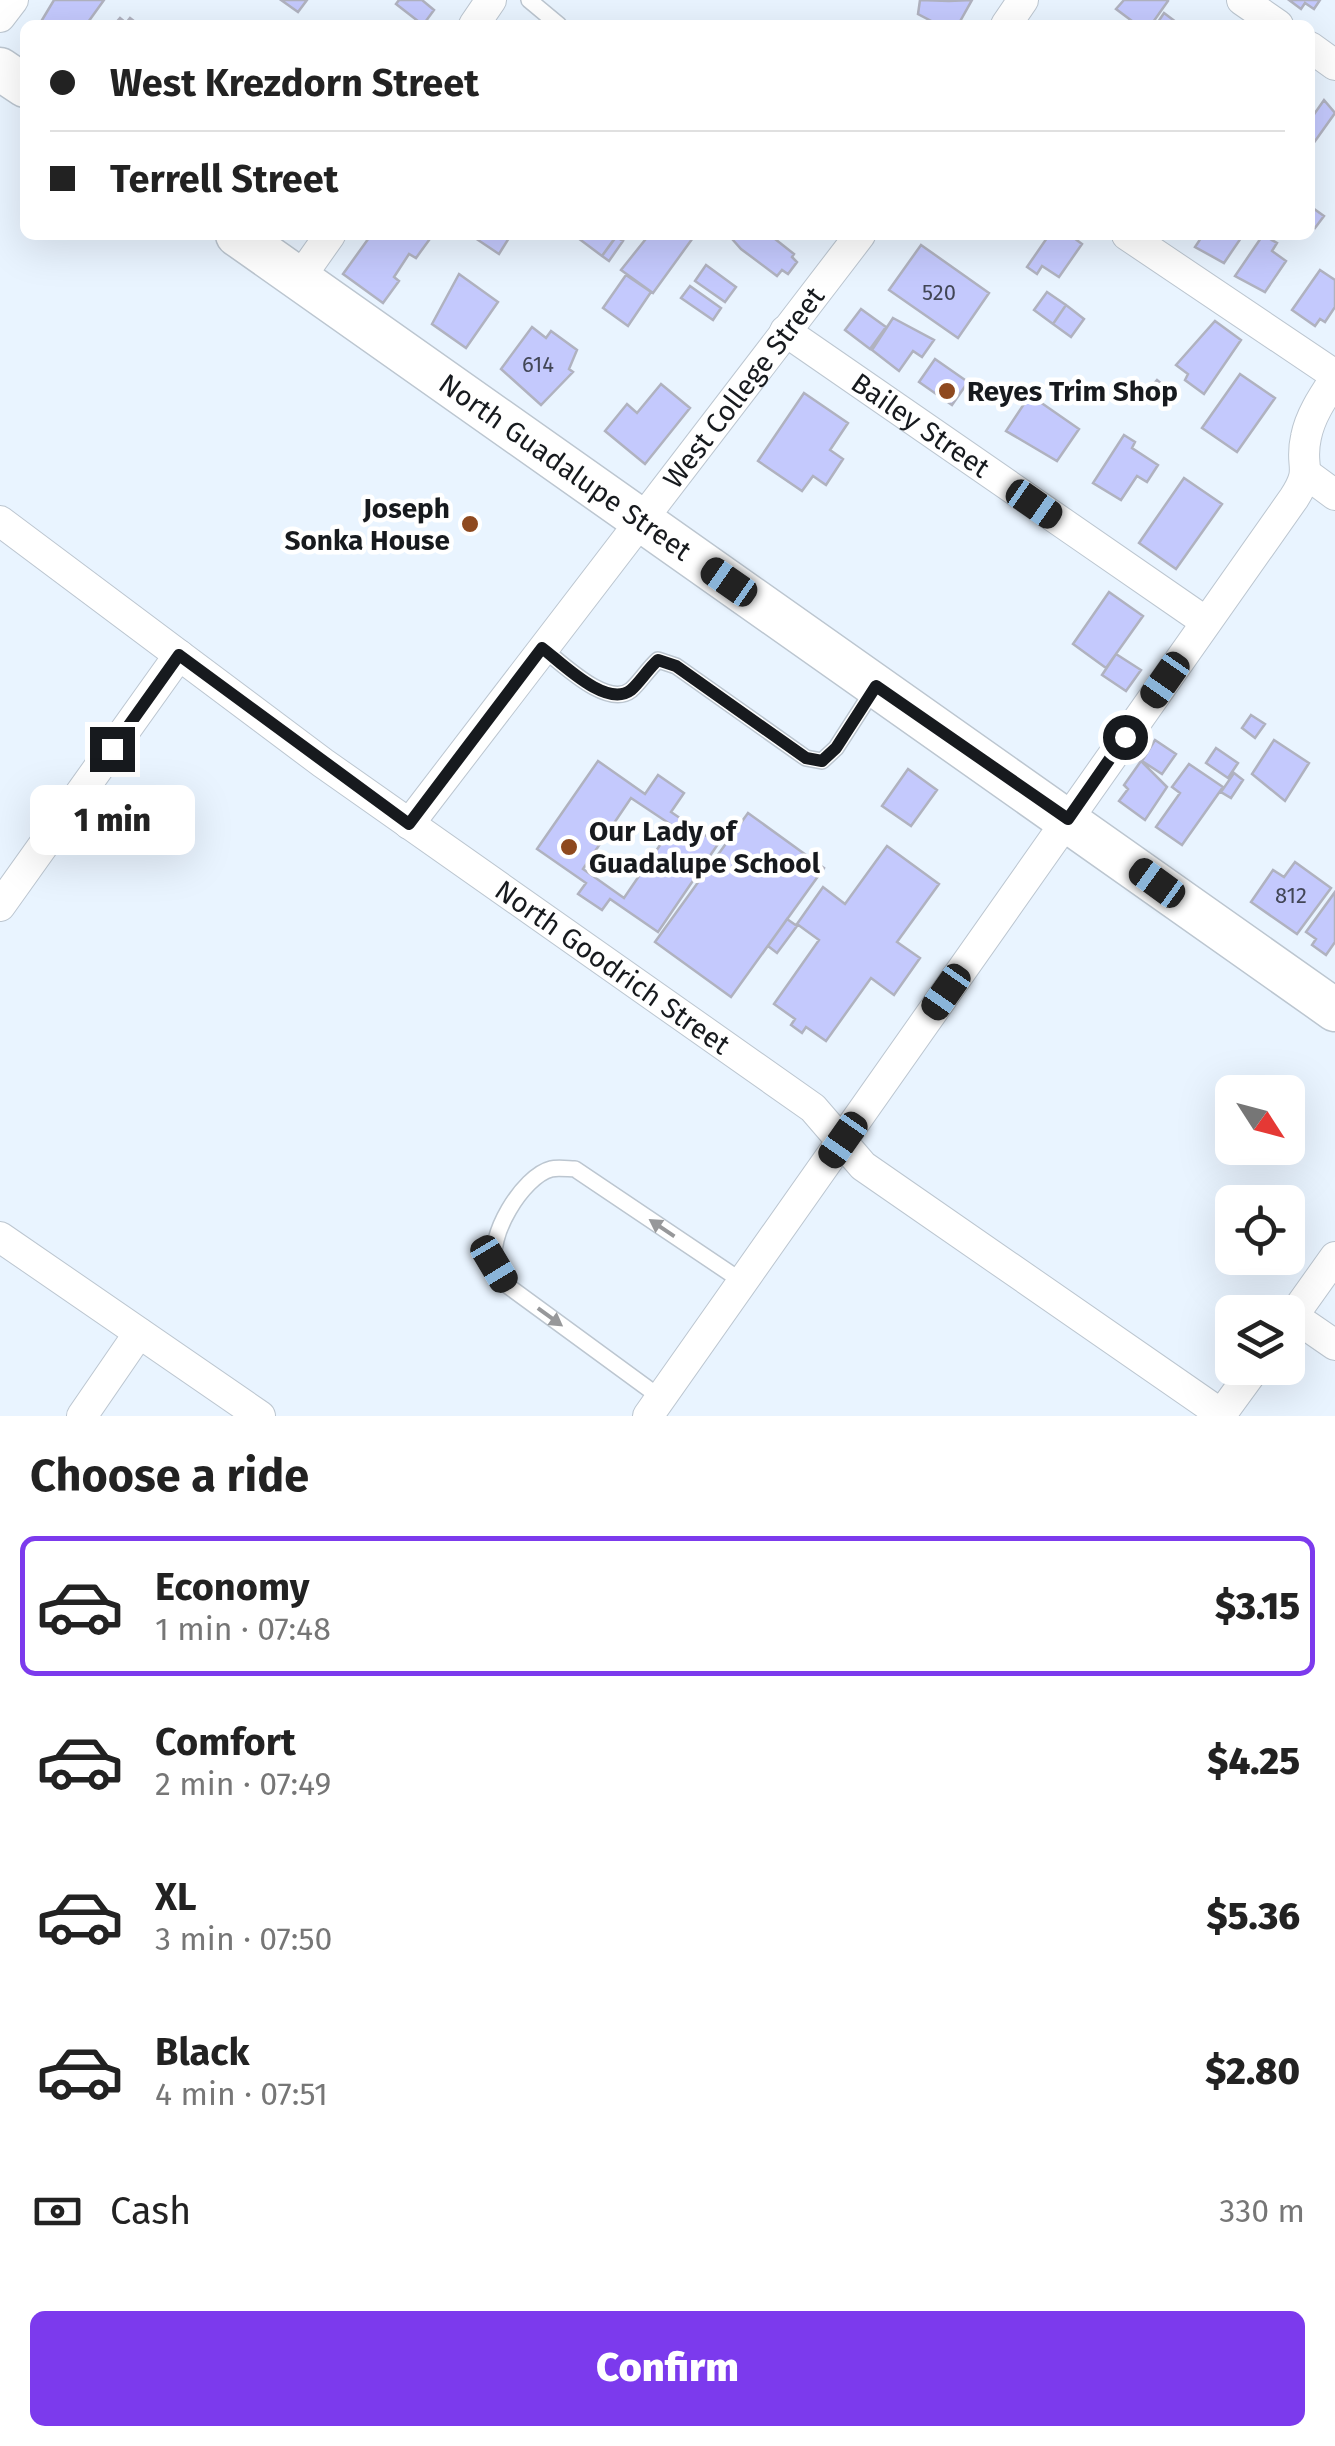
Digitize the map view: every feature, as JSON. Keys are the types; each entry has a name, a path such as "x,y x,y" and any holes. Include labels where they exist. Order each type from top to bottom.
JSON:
{"street":[{"path":"0,17 13,0"},
{"path":"1242,0 1271,20"},
{"name":"North Guadalupe Street","path":"244,240 1335,1010"},
{"path":"299,278 326,240"},
{"name":"West College Street","path":"409,824 641,520 668,492 856,240"},
{"path":"654,1407 1308,476 1304,441 1335,377 1134,240"},
{"name":"Bailey Street","path":"785,331 1206,622"},
{"path":"1308,476 1335,496"},
{"name":"North Goodrich Street","path":"0,520 409,824 813,1108 863,1166 1220,1415"},
{"path":"0,906 179,655"},
{"path":"0,1237 260,1416"},
{"path":"1305,1299 1335,1257"},
{"path":"1305,1328 1335,1345"},
{"path":"82,1416 139,1333"},
{"path":"1220,1415 1242,1385"}],"lane":[{"path":"530,0 553,20"},
{"path":"542,648 603,692 617,695 630,691 658,660 676,666 806,758 822,761 836,748 876,686"},
{"path":"654,1407 508,1286 494,1264 494,1237 508,1210 550,1168 575,1170 743,1282"}],"building":[{"path":"54,0 104,0 90,20 42,20"},
{"path":"281,0 307,0 298,12"},
{"path":"399,0 422,0 434,10 427,20 417,20 396,4"},
{"path":"920,0 972,0 961,20 929,20 918,14"},
{"path":"1124,0 1168,1 1155,20 1131,20 1116,9"},
{"path":"1289,0 1320,0 1314,9 1305,3 1301,9"},
{"path":"1324,100 1335,113 1315,141 1315,113"},
{"path":"1315,210 1324,216 1315,228"},
{"path":"367,240 429,240 416,258 409,254 394,277 399,281 383,303 343,274"},
{"path":"478,240 508,240 499,254"},
{"path":"581,240 613,240 602,256"},
{"path":"614,240 623,241 609,261 602,256"},
{"path":"645,240 691,240 653,293 621,270"},
{"path":"733,240 776,240 794,254 797,262 788,274 782,270 777,276"},
{"path":"1046,240 1077,240 1082,244 1059,277 1042,266 1037,274 1027,267"},
{"path":"1200,240 1240,240 1224,263 1195,247"},
{"path":"1260,240 1277,243 1272,251 1286,261 1265,292 1235,276"},
{"path":"921,245 989,293 958,338 889,290"},
{"path":"706,265 736,287 725,302 695,281"},
{"path":"1320,270 1335,280 1335,307 1325,322 1320,319 1315,326 1292,310"},
{"path":"459,274 498,302 466,348 432,324"},
{"path":"626,275 651,292 628,326 603,308"},
{"path":"690,286 721,308 713,320 681,298"},
{"path":"1047,292 1066,305 1053,324 1034,310"},
{"path":"1066,305 1084,319 1071,337 1053,324"},
{"path":"861,309 886,327 870,349 845,330"},
{"path":"893,318 934,340 922,357 913,351 899,371 872,350"},
{"path":"1215,321 1241,340 1204,394 1185,380 1188,374 1176,365"},
{"path":"532,327 546,338 551,331 577,350 569,369 573,372 541,405 501,369"},
{"name":"Reyes Trim Shop","path":"935,359 968,382 952,405 919,382"},
{"path":"1240,374 1275,398 1237,452 1202,428"},
{"path":"1157,380 1176,396 1166,408 1147,392"},
{"path":"661,384 690,408 645,464 605,431 627,404 637,413"},
{"path":"804,393 848,423 830,450 843,459 826,485 813,476 802,491 758,461"},
{"path":"1030,395 1079,429 1057,461 1006,431"},
{"path":"1124,435 1135,442 1132,448 1158,465 1147,482 1137,476 1121,500 1093,483"},
{"path":"1184,478 1222,504 1176,569 1139,543"},
{"path":"1109,592 1143,616 1106,668 1073,644"},
{"path":"1116,654 1141,670 1126,691 1102,675"},
{"path":"1251,715 1265,724 1255,738 1242,728"},
{"path":"1155,740 1176,754 1162,774 1142,761"},
{"path":"1274,740 1309,763 1285,801 1252,774"},
{"path":"1216,748 1238,763 1228,778 1206,763"},
{"name":"Our Lady of Guadalupe School","path":"598,761 645,794 658,775 684,793 671,812 718,844 658,932 610,899 602,910 578,894 586,883 537,849","holes":["631,798 673,826 624,898 583,869"]},
{"path":"1141,761 1167,787 1145,820 1119,801 1128,789 1124,785"},
{"path":"1189,764 1223,787 1182,845 1156,827 1180,793 1172,787"},
{"path":"908,769 937,790 911,826 882,806"},
{"path":"1234,773 1243,780 1231,798 1221,792"},
{"path":"748,813 824,868 731,997 655,942"},
{"path":"887,846 939,884 897,942 920,958 894,995 871,978 826,1041 806,1027 802,1033 791,1025 795,1019 774,1004 819,940 797,924 823,887 845,904"},
{"path":"1295,862 1331,888 1297,934 1251,902 1273,870 1284,877"},
{"path":"1335,892 1335,942 1326,955 1312,945 1316,939 1306,932"},
{"path":"787,919 797,926 777,953 768,946"}],"place":[{"name":"Reyes Trim Shop","path":"947,391"},
{"name":"Joseph Sonka House","path":"470,524"},
{"name":"Our Lady of Guadalupe School","path":"569,847"}],"route":[{"path":"112,749 179,655 409,824 542,648 603,692 617,695 630,691 658,660 676,666 806,758 822,761 836,748 876,686 1068,819 1125,737"}]}
